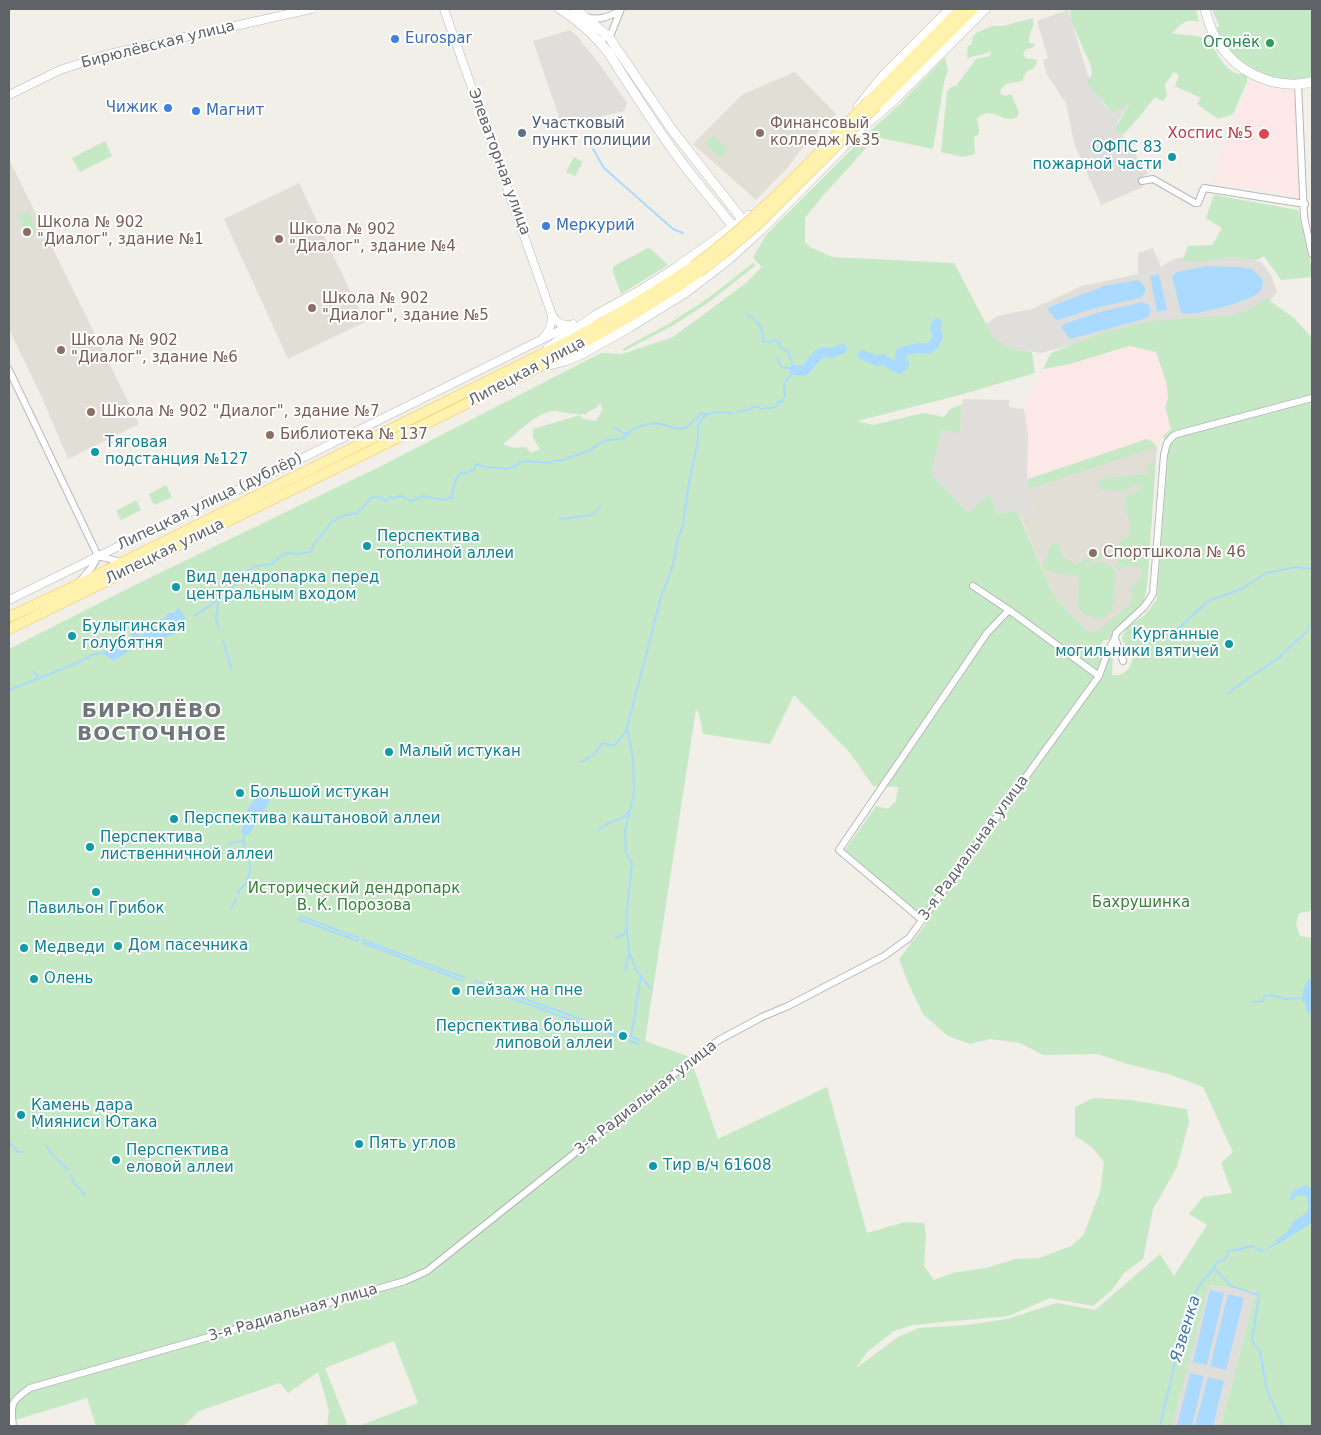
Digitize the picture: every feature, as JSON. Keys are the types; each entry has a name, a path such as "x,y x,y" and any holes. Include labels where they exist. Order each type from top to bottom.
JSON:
{"main road":[{"path":"560,9 582,24 599,41 684,166 746,244"},
{"path":"575,9 608,36 673,131 755,235"},
{"path":"538,368 565,361 582,354 630,327 685,293 746,244 872,105 881,78 950,9"},
{"name":"Липецкая улица","path":"9,617 559,346 628,309 724,253 758,224 961,9"},
{"name":"Липецкая улица","path":"872,105 973,9"},
{"path":"536,357 596,315 638,292 677,267 759,208 852,114 872,105 892,102 985,9"},
{"path":"1205,9 1210,27 1217,40 1226,54 1240,66 1272,82 1284,84 1312,82"},
{"name":"Липецкая улица","path":"9,629 538,368 646,307 696,269"}],"street":[{"name":"Бирюлёвская улица","path":"9,95 60,70 109,54 312,9"},
{"name":"Элеваторная улица","path":"444,9 552,315"},
{"path":"599,41 610,34 621,10"},
{"path":"585,16 598,19 609,17 621,10"},
{"path":"1298,84 1305,204 1304,217 1312,254"},
{"path":"1142,181 1153,179 1195,203 1198,203 1204,188 1305,204"},
{"path":"703,248 714,246 721,252 722,262 716,270"},
{"path":"552,315 559,323 573,324"},
{"path":"543,338 547,335 552,324 552,315"},
{"name":"Липецкая улица (дублёр)","path":"9,600 325,447 543,338 596,315"},
{"path":"9,370 98,556 121,562"},
{"name":"3-я Радиальная улица","path":"13,1426 11,1409 17,1396 30,1388 404,1281 427,1271 689,1062 728,1035 884,956 909,938 1099,676 1108,651 1119,630 1148,603 1154,594 1164,455 1170,439 1177,434 1312,398"},
{"path":"73,587 84,577 98,556"},
{"path":"973,586 1099,676"},
{"path":"922,920 839,850 987,633 1009,610"},
{"path":"1115,638 1123,661"}],"shaded area":[{"path":"1068,10 1088,76 1107,109 1130,79 1138,88 1116,125 1148,173 1139,180 1143,187 1101,205 1074,143 1066,103 1047,75 1043,60 1048,58 1037,21"},
{"path":"570,30 601,66 627,103 624,111 562,126 533,41"},
{"name":"Финансовый колледж №35","path":"795,72 836,114 756,200 693,144 743,94"},
{"name":"Хоспис №5","path":"1251,78 1271,85 1295,89 1301,197 1212,180"},
{"path":"11,163 139,424 68,459 43,400 9,329 9,165"},
{"path":"299,183 365,322 288,359 224,219"},
{"path":"1153,248 1161,267 1174,259 1191,256 1249,258 1262,263 1271,275 1277,292 1267,305 1222,321 1158,323 1041,353 1013,349 994,340 986,324 997,316 1032,309 1082,286 1138,274 1138,253"},
{"path":"1129,346 1156,352 1167,385 1168,399 1165,407 1171,429 1161,439 1157,447 1147,439 1028,479 1028,432 1024,409 1043,372"},
{"path":"963,399 1009,400 1009,407 1024,409 1028,432 1027,486 1034,516 1022,520 1017,510 997,514 969,513 931,474 942,430 960,432"},
{"name":"Спортшкола № 46","path":"1153,442 1157,447 1147,586 1126,620 1108,640 1090,633 1054,597 1022,520 1034,516 1027,486 1028,479"},
{"path":"1208,1285 1256,1291 1221,1426 1172,1426"}],"green space":[{"path":"1196,9 1199,22 1187,21 1172,33 1203,38 1210,44 1228,68 1235,73 1247,76 1247,82 1233,114 1218,119 1197,104 1201,98 1175,86 1179,75 1174,72 1165,84 1167,96 1163,101 1155,97 1124,134 1118,133 1115,129 1129,104 1113,112 1088,84 1087,82 1092,74 1091,66 1071,21 1070,10"},
{"name":"Огонёк","path":"1212,9 1312,9 1312,77 1302,81 1268,78 1247,67 1234,57 1219,36 1217,27 1219,26"},
{"path":"1033,18 1029,43 1035,44 1032,48 1026,49 1023,54 1026,58 1037,60 1036,64 1027,71 1022,81 1006,84 1001,89 1000,94 1006,96 1011,94 1018,110 1018,116 1008,119 989,113 983,114 977,118 979,134 974,137 975,154 963,157 941,152 947,92 951,87 956,86 976,59 990,56 991,52 967,58 968,46 972,44 972,38 976,33 992,26 1003,26"},
{"path":"945,57 948,70 944,82 933,149 876,137 805,218 805,242 810,247 832,257 954,263 994,339 1013,349 1032,352 1035,373 960,395 857,421 873,425 923,413 944,417 949,410 962,404 960,433 942,430 931,474 969,513 989,494 997,514 1017,510 1054,597 1090,633 1097,631 1131,604 1133,595 1130,588 1140,579 1143,569 1134,566 1119,569 1115,567 1118,561 1120,541 1129,537 1131,524 1124,507 1126,497 1141,489 1138,484 1123,491 1103,490 1098,484 1104,478 1151,474 1146,468 1154,461 1155,471 1147,586 1143,606 1126,620 1108,640 1104,640 1100,645 1113,654 1112,675 1119,675 1125,672 1132,659 1131,652 1122,638 1127,627 1145,615 1157,599 1168,457 1168,450 1163,436 1171,429 1165,407 1168,399 1167,385 1156,352 1129,346 1070,364 1043,369 1051,353 1104,332 1142,323 1184,318 1229,316 1250,309 1266,298 1294,318 1312,338 1312,911 1299,913 1296,924 1300,936 1312,938 1312,1426 1221,1426 1256,1291 1209,1285 1172,1426 359,1426 418,1403 394,1341 325,1368 348,1426 327,1426 329,1410 318,1372 288,1393 280,1383 199,1411 184,1426 96,1426 87,1398 9,1422 9,649 139,583 381,466 601,353 622,354 673,337 746,283 762,267 753,258 765,236 868,133 900,104","holes":["600,403 600,415 595,421 582,418 580,415 533,429 533,438 540,449 531,453 526,447 514,448 503,444 535,419 548,412 555,411 585,415","182,610 144,634 146,625 164,618 169,612","137,631 140,636 124,646 126,638 128,640 132,638 132,633","794,695 851,754 873,786 898,787 896,801 888,809 876,806 845,850 920,915 926,924 899,959 923,1014 948,1036 970,1044 990,1039 1020,1043 1043,1055 1098,1054 1171,1075 1203,1087 1233,1152 1221,1163 1232,1193 1203,1197 1189,1214 1207,1225 1174,1276 1160,1254 1095,1310 1057,1303 1007,1319 967,1325 919,1328 898,1337 856,1368 867,1352 894,1331 913,1325 1008,1316 1050,1298 1093,1306 1112,1290 1124,1273 1143,1259 1153,1209 1177,1167 1189,1122 1187,1109 1130,1100 1093,1098 1075,1107 1075,1136 1092,1147 1104,1162 1100,1192 1083,1236 1071,1246 1039,1258 1015,1259 986,1268 953,1273 934,1280 924,1266 926,1237 924,1223 905,1222 867,1233 827,1087 718,1139 690,1057 645,1041 696,709 699,714 703,734 770,744"]},
{"path":"713,135 728,150 720,158 705,143"},
{"path":"105,141 112,156 80,172 72,158"},
{"path":"574,157 583,162 575,176 566,172"},
{"path":"1214,195 1298,210 1312,269 1312,277 1281,280 1264,256 1257,260 1231,257 1199,262 1183,260 1188,246 1212,245 1222,228 1206,218"},
{"path":"29,211 37,233 26,237 18,215"},
{"path":"648,248 668,265 621,294 613,272 614,266"},
{"path":"753,263 756,265 709,302 672,326 624,351 622,349 670,323 707,299"},
{"path":"1147,439 1157,447 1032,488 1027,486 1028,479"},
{"path":"166,485 172,497 154,505 149,494"},
{"path":"136,500 141,510 121,520 116,511"},
{"path":"1059,543 1062,556 1077,565 1092,553 1102,552 1102,559 1089,562 1085,567 1102,562 1109,565 1116,572 1114,601 1109,614 1098,618 1089,616 1078,607 1079,573 1076,576 1045,570 1043,565 1052,544"}],"water":[{"path":"1207,266 1252,269 1263,280 1262,288 1257,294 1231,305 1197,313 1181,313 1172,276 1177,272"},
{"path":"1159,274 1167,310 1157,312 1150,276"},
{"path":"1138,280 1145,288 1140,298 1099,307 1058,320 1047,308 1104,286"},
{"path":"1142,302 1149,305 1151,310 1149,316 1141,320 1070,339 1061,327 1064,324 1100,312"},
{"path":"178,608 185,618 186,630 134,648 113,661 103,653 106,652 107,647 126,638 128,640 132,638 132,633 137,631 140,636 144,634 146,625 164,618 169,612 174,612"},
{"path":"266,795 269,797 270,802 249,834 244,837 242,828 248,810 254,800"},
{"path":"1305,1185 1312,1188 1312,1223 1261,1252 1275,1243 1276,1240 1287,1232 1294,1221 1307,1212 1309,1206 1307,1197 1298,1195 1291,1201 1289,1200 1293,1191"},
{"path":"1210,1290 1224,1293 1207,1365 1193,1362"},
{"path":"1228,1294 1244,1298 1226,1370 1210,1366"},
{"path":"1190,1373 1204,1376 1192,1426 1177,1426"},
{"path":"1208,1377 1224,1381 1213,1426 1195,1426"}],"waterway":[{"path":"593,149 604,168 673,229 683,233"},
{"path":"737,412 754,406 761,409 776,407 778,401 781,403 783,400 785,394 784,385 795,370 788,352 781,348 776,340 763,341 760,325 748,315"},
{"path":"863,355 877,361 882,359 899,369 904,363 900,359 901,352 922,348 929,349 935,343 938,336 935,329 937,323"},
{"path":"795,370 804,371 818,355 824,352 831,353 842,349"},
{"path":"777,358 780,365 784,368 794,367"},
{"path":"194,616 211,605 255,566 272,564 287,553 311,552 314,544 330,523 342,516 357,513 370,498 380,497 386,501 391,497 401,496 411,501 424,496 442,500 452,497 458,476 463,472 467,473 474,470 477,464 485,467 508,469 524,461 550,463 591,450 607,440 625,437 631,430 641,426 656,424 681,429 703,413 707,415 715,412 732,413"},
{"path":"652,990 636,970 629,952 626,920 632,864 626,853 625,831 634,793 633,758 627,728 661,597 673,565 678,538 683,525 688,488 698,442 698,426 705,415"},
{"path":"614,427 623,433 627,433"},
{"path":"560,519 593,515 600,506"},
{"path":"1131,632 1147,631 1161,636 1179,628 1208,601 1242,589 1266,573 1296,567 1312,569"},
{"path":"219,597 216,618 219,629"},
{"path":"1227,694 1276,660 1312,624"},
{"path":"223,641 231,668"},
{"path":"9,690 77,663 94,654 105,653"},
{"path":"34,671 38,678"},
{"path":"581,762 593,755 602,744 605,743 610,746 617,743 627,729"},
{"path":"598,830 624,817 628,812"},
{"path":"238,893 246,884 250,869 243,844 244,837"},
{"path":"229,845 230,843 243,841"},
{"path":"231,909 236,898"},
{"path":"300,916 359,938"},
{"path":"298,919 358,941"},
{"path":"616,938 624,934 627,928"},
{"path":"363,940 465,978"},
{"path":"363,943 463,981"},
{"path":"625,970 629,953"},
{"path":"631,1037 641,976"},
{"path":"475,981 639,1040"},
{"name":"Язвенка","path":"1312,983 1307,998 1310,1001 1312,1010"},
{"path":"472,984 638,1044"},
{"path":"1253,1002 1263,1001 1265,996 1270,995 1286,999 1307,998"},
{"path":"9,1142 18,1152 24,1152"},
{"path":"46,1146 55,1158 68,1169"},
{"path":"71,1175 74,1183 85,1195"},
{"name":"Язвенка","path":"1160,1426 1193,1297 1201,1283 1218,1261 1223,1261 1228,1251 1250,1246 1262,1251"},
{"path":"1214,1268 1231,1286 1259,1295 1252,1341 1260,1351 1267,1390 1283,1426"}],"place":[{"name":"Eurospar","path":"395,39"},
{"name":"Огонёк","path":"1270,43"},
{"name":"Чижик","path":"168,108"},
{"name":"Магнит","path":"196,111"},
{"name":"Участковый пункт полиции","path":"522,133"},
{"name":"Финансовый колледж №35","path":"760,133"},
{"name":"Хоспис №5","path":"1264,134"},
{"name":"ОФПС 83 пожарной части","path":"1172,157"},
{"name":"Меркурий","path":"546,226"},
{"name":"Школа № 902 \"Диалог\", здание №1","path":"27,232"},
{"name":"Школа № 902 \"Диалог\", здание №4","path":"279,239"},
{"name":"Школа № 902 \"Диалог\", здание №5","path":"312,308"},
{"name":"Школа № 902 \"Диалог\", здание №6","path":"61,350"},
{"name":"Школа № 902 \"Диалог\", здание №7","path":"91,412"},
{"name":"Библиотека № 137","path":"270,435"},
{"name":"Тяговая подстанция №127","path":"95,452"},
{"name":"Перспектива тополиной аллеи","path":"367,546"},
{"name":"Спортшкола № 46","path":"1093,553"},
{"name":"Вид дендропарка перед центральным входом","path":"176,587"},
{"name":"Булыгинская голубятня","path":"72,636"},
{"name":"Курганные могильники вятичей","path":"1229,644"},
{"name":"Малый истукан","path":"389,752"},
{"name":"Большой истукан","path":"240,793"},
{"name":"Перспектива каштановой аллеи","path":"174,819"},
{"name":"Перспектива лиственничной аллеи","path":"90,847"},
{"name":"Павильон Грибок","path":"96,892"},
{"name":"Дом пасечника","path":"118,946"},
{"name":"Медведи","path":"24,948"},
{"name":"Олень","path":"34,979"},
{"name":"пейзаж на пне","path":"456,991"},
{"name":"Перспектива большой липовой аллеи","path":"623,1036"},
{"name":"Камень дара Мияниси Ютака","path":"21,1115"},
{"name":"Пять углов","path":"359,1144"},
{"name":"Перспектива еловой аллеи","path":"116,1160"},
{"name":"Тир в/ч 61608","path":"653,1166"}],"district":[{"name":"БИРЮЛЁВО ВОСТОЧНОЕ","path":"152,724"}],"park label":[{"name":"Исторический дендропарк В. К. Порозова","path":"354,898"},
{"name":"Бахрушинка","path":"1141,903"}]}
